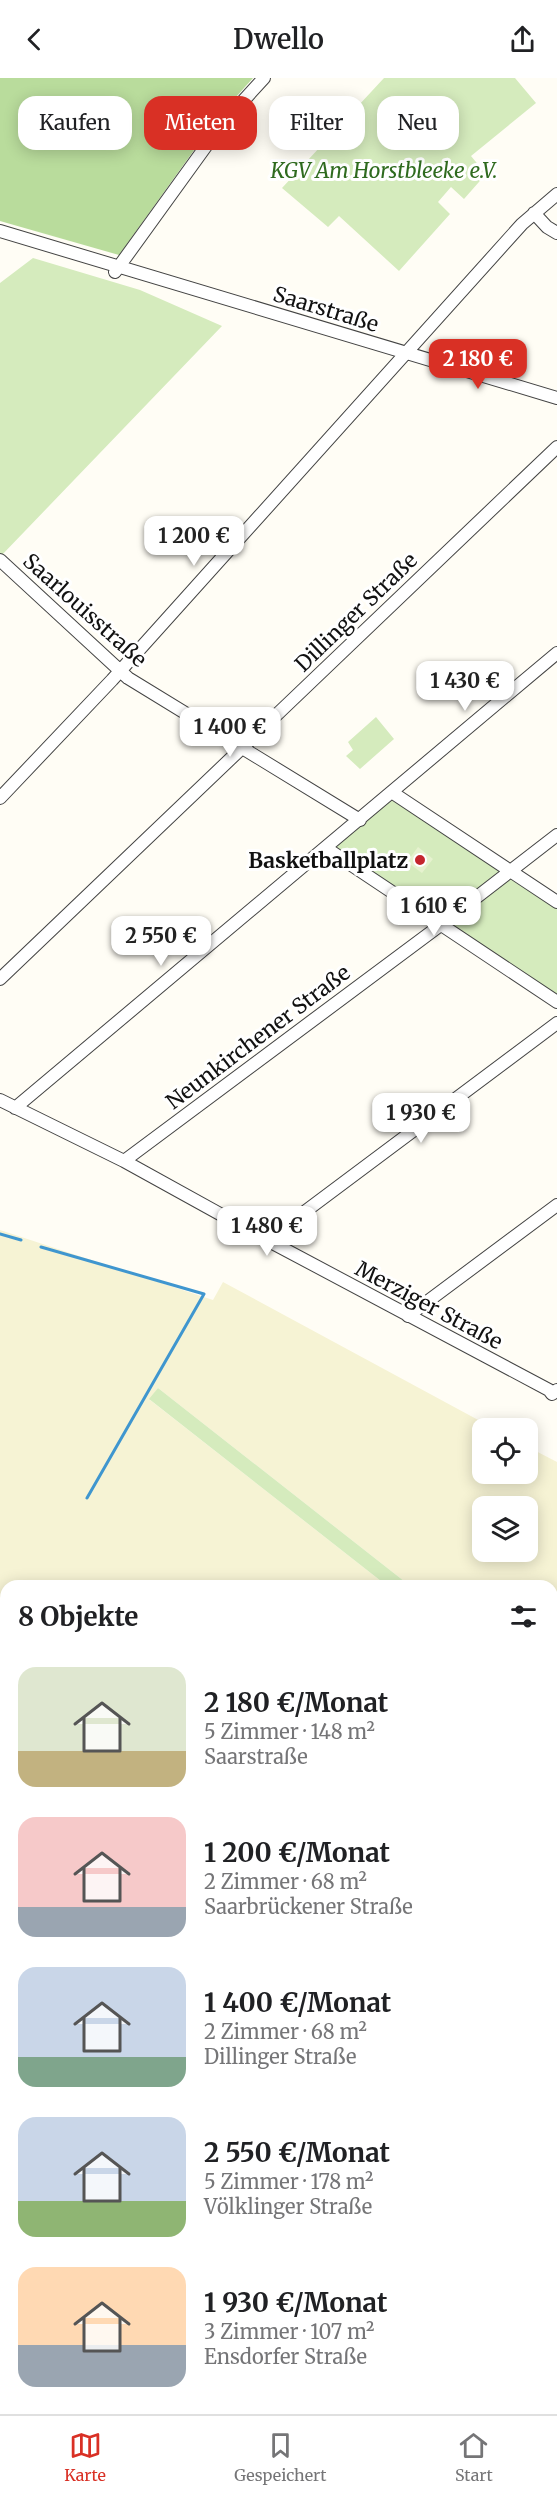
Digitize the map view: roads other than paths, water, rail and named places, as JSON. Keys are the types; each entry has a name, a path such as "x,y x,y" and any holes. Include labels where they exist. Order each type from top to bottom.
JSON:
{"street":[{"path":"117,269 222,124 264,78"},
{"path":"0,798 534,213 557,194"},
{"path":"534,213 547,227 557,233"},
{"name":"Saarstraße","path":"0,231 117,269 557,398"},
{"name":"Dillinger Straße","path":"0,979 557,447"},
{"name":"Saarlouisstraße","path":"0,560 128,678 360,820"},
{"path":"15,1108 557,653"},
{"path":"393,792 557,902"},
{"name":"Neunkirchener Straße","path":"124,1161 442,924 557,835"},
{"path":"326,848 557,1002"},
{"path":"267,1240 557,1023"},
{"name":"Merziger Straße","path":"0,1100 124,1161 408,1316 554,1392"},
{"path":"408,1316 557,1204"}],"waterway":[{"path":"0,1234 21,1240"},
{"path":"41,1247 204,1294 87,1498"}],"place":[{"name":"Basketballplatz","path":"420,860"}],"park label":[{"name":"KGV Am Horstbleeke e.V.","path":"384,170"}]}
